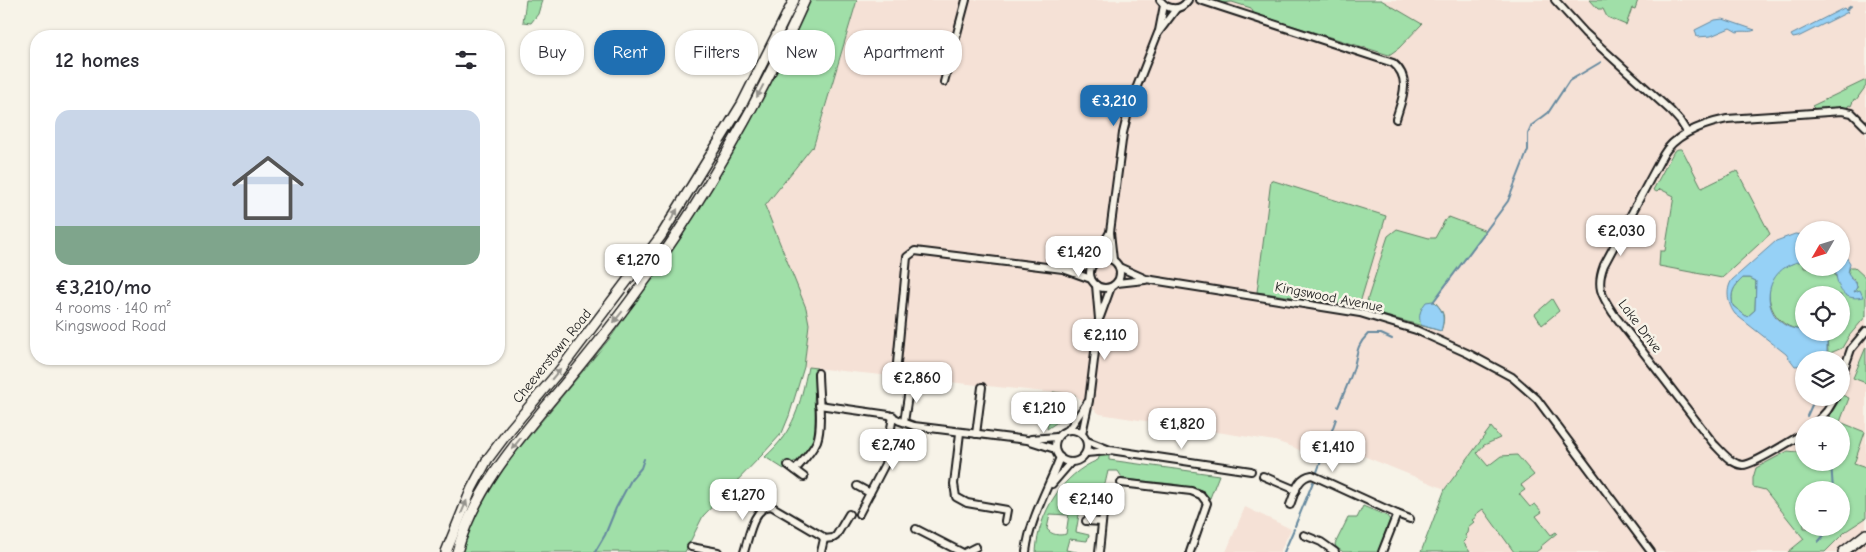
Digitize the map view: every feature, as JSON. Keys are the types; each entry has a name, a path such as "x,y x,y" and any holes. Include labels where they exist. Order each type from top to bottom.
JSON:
{"main road":[{"name":"Cheeverstown Road","path":"446,552 472,488 487,460 560,370 661,236 742,104 794,0"},
{"name":"Cheeverstown Road","path":"457,552 468,519 500,463 584,360 669,247 713,176 760,90 805,0"},
{"path":"1843,552 1866,534"}],"street":[{"path":"944,82 966,0"},
{"path":"1113,260 1110,232 1123,133 1130,104 1158,34 1176,9 1185,5 1188,0"},
{"path":"1200,0 1393,63 1401,70 1405,85 1396,119"},
{"path":"1555,0 1592,39 1671,111 1687,132"},
{"path":"1162,2 1167,7 1176,9"},
{"path":"1158,34 1162,2"},
{"name":"Lake Drive","path":"1795,438 1747,464 1736,462 1727,457 1714,444 1613,313 1602,293 1599,278 1604,265 1663,155 1672,142 1687,132 1712,122 1727,119 1842,111 1852,113 1866,127"},
{"path":"1091,279 1090,272 1110,232"},
{"path":"896,374 907,257 915,251 1063,269 1091,279 1096,285 1103,288 1114,285"},
{"path":"1063,269 1095,263 1106,258 1113,260 1119,267 1120,273 1099,319"},
{"name":"Kingswood Avenue","path":"1119,267 1146,279 1360,313 1416,330 1469,354 1512,378 1537,399 1651,552"},
{"name":"Kingswood Avenue","path":"1114,285 1146,279"},
{"path":"1082,434 1089,401 1099,319 1096,285"},
{"path":"1850,353 1866,331"},
{"path":"795,470 813,449 818,440 820,427 818,373"},
{"path":"904,422 910,383"},
{"path":"976,434 982,387"},
{"path":"1027,440 1057,437 1070,429 1089,401"},
{"path":"819,405 877,412 893,416 914,426 1027,440 1055,449 1060,457 1071,462"},
{"path":"1822,416 1830,406"},
{"path":"859,514 885,464 893,416"},
{"path":"1070,429 1082,434 1087,440 1110,450 1252,471"},
{"path":"960,432 954,484 956,497 967,503 1007,510 1006,521"},
{"path":"1055,449 1057,437"},
{"path":"1048,488 1071,462 1080,460 1086,453 1087,440"},
{"path":"1086,453 1110,450"},
{"path":"1026,552 1031,523 1060,457"},
{"path":"788,465 804,477"},
{"path":"1290,505 1300,481 1305,476 1312,475 1410,519"},
{"path":"1263,476 1296,490"},
{"path":"1121,483 1191,491 1201,495 1207,503 1190,552"},
{"path":"857,486 870,493"},
{"path":"1099,552 1105,495 1103,493"},
{"path":"744,552 750,531 760,511 768,506 775,506 824,539"},
{"path":"824,539 836,536 849,514"},
{"path":"1382,552 1397,514"},
{"path":"1086,521 1102,522"},
{"path":"916,529 961,552"},
{"path":"1304,535 1320,542 1335,552"},
{"path":"822,552 824,539"},
{"path":"691,547 718,552"},
{"path":"966,552 976,547"}],"shaded area":[{"path":"857,0 1866,0 1866,552 1421,552 1445,489 1324,440 1317,459 1293,447 1275,441 1100,414 1075,395 804,367 809,324 765,206 812,147 814,147 845,41 845,75 962,75 962,30 848,30"},
{"path":"1245,507 1291,529 1280,552 1226,552"}],"green space":[{"path":"526,0 542,0 538,14 531,23 523,22"},
{"path":"808,0 857,0 848,30 845,30 845,40 835,74 835,30 793,30"},
{"path":"1214,0 1381,0 1422,24 1399,48 1389,55 1254,14 1251,8 1232,2 1221,3"},
{"path":"1590,0 1638,0 1635,9 1632,8 1626,25 1607,17 1603,9 1598,9"},
{"path":"770,75 835,75 813,148 765,206 806,308 809,324 804,367 782,433 703,516 685,552 462,552 472,517 503,468 611,337 699,209 721,172"},
{"path":"1866,80 1866,86 1856,100 1854,99 1851,106 1849,105 1846,109 1815,109 1812,106"},
{"path":"1682,149 1702,188 1737,171 1770,234 1722,278 1659,266 1660,251 1665,251 1674,196 1660,189 1657,192 1653,190 1674,151"},
{"path":"1271,180 1386,216 1360,303 1357,306 1257,292"},
{"path":"1449,217 1486,231 1434,301 1443,314 1441,331 1364,310 1388,236 1397,229 1435,238 1445,220"},
{"path":"1795,263 1795,276 1836,276 1841,286 1795,286 1795,328 1777,317 1770,299 1770,289 1773,280 1779,271"},
{"path":"1850,267 1854,267 1866,278 1866,316 1850,335 1850,294 1856,292 1854,292 1857,287 1856,282 1849,276"},
{"path":"1743,278 1750,278 1756,281 1755,310 1747,317 1733,306 1732,301 1733,290"},
{"path":"1552,299 1559,311 1542,325 1535,314"},
{"path":"1827,341 1846,341 1842,348 1828,351"},
{"path":"1866,347 1866,383 1853,378"},
{"path":"808,367 817,368 814,401 817,419 815,433 812,443 797,463 795,461 789,462 784,469 765,457 790,427 799,405"},
{"path":"1053,392 1075,395 1068,415 1047,429"},
{"path":"1836,406 1846,406 1842,416 1830,416"},
{"path":"1850,426 1865,432 1854,464 1866,468 1866,518 1850,528 1850,481 1795,481 1795,528 1765,490 1753,487 1756,468 1788,451 1795,452 1795,471 1850,471"},
{"path":"1491,427 1500,438 1484,445 1477,453 1488,466 1501,456 1517,455 1534,475 1521,485 1525,490 1519,494 1530,507 1535,504 1542,512 1536,516 1551,535 1557,533 1536,552 1514,552 1483,509 1475,515 1476,517 1472,520 1474,522 1468,527 1465,535 1467,538 1463,542 1470,552 1421,552 1445,489"},
{"path":"1100,455 1109,455 1109,460 1219,475 1210,498 1201,490 1173,484 1123,479 1118,471 1108,471 1105,484 1094,492 1072,489 1068,515 1050,514 1047,529 1053,534 1064,535 1066,534 1070,507 1080,509 1076,532 1089,535 1087,541 1069,539 1066,550 1077,552 1036,552 1041,524 1054,497 1073,475 1085,466 1098,460"},
{"path":"1363,506 1387,516 1390,520 1378,552 1343,552 1335,544 1348,518 1357,518"},
{"path":"1802,536 1841,536 1825,552 1788,552 1804,539"}],"water":[{"path":"1844,8 1848,12 1798,37 1793,38 1791,35"},
{"path":"1723,19 1755,30 1737,32 1730,28 1711,36 1697,37 1695,30 1715,20"},
{"path":"1795,234 1795,263 1789,265 1778,274 1771,285 1769,297 1771,309 1778,320 1789,327 1795,328 1795,341 1827,341 1827,351 1795,351 1795,366 1786,354 1735,314 1728,297 1732,280 1776,241","holes":["1743,278 1750,278 1756,281 1755,310 1747,317 1733,306 1733,290"]},
{"path":"1836,276 1850,276 1857,287 1854,292 1860,290 1863,297 1850,297 1850,286 1839,286"},
{"path":"1433,301 1443,314 1441,331 1421,325 1420,322 1420,313 1424,305 1426,302"}],"waterway":[{"path":"1846,10 1851,6"},
{"path":"1433,302 1508,201 1528,150 1528,134 1532,125 1548,113 1569,81 1601,62"},
{"path":"1338,407 1353,370 1359,347 1364,339 1368,334 1381,334 1392,339"},
{"path":"1807,416 1812,406"},
{"path":"1317,472 1336,419"},
{"path":"595,552 605,535 616,508 631,480 641,468 644,459"},
{"path":"1832,471 1832,481"},
{"path":"1295,526 1313,482"},
{"path":"1284,552 1294,529"},
{"path":"1818,542 1823,536"}]}
